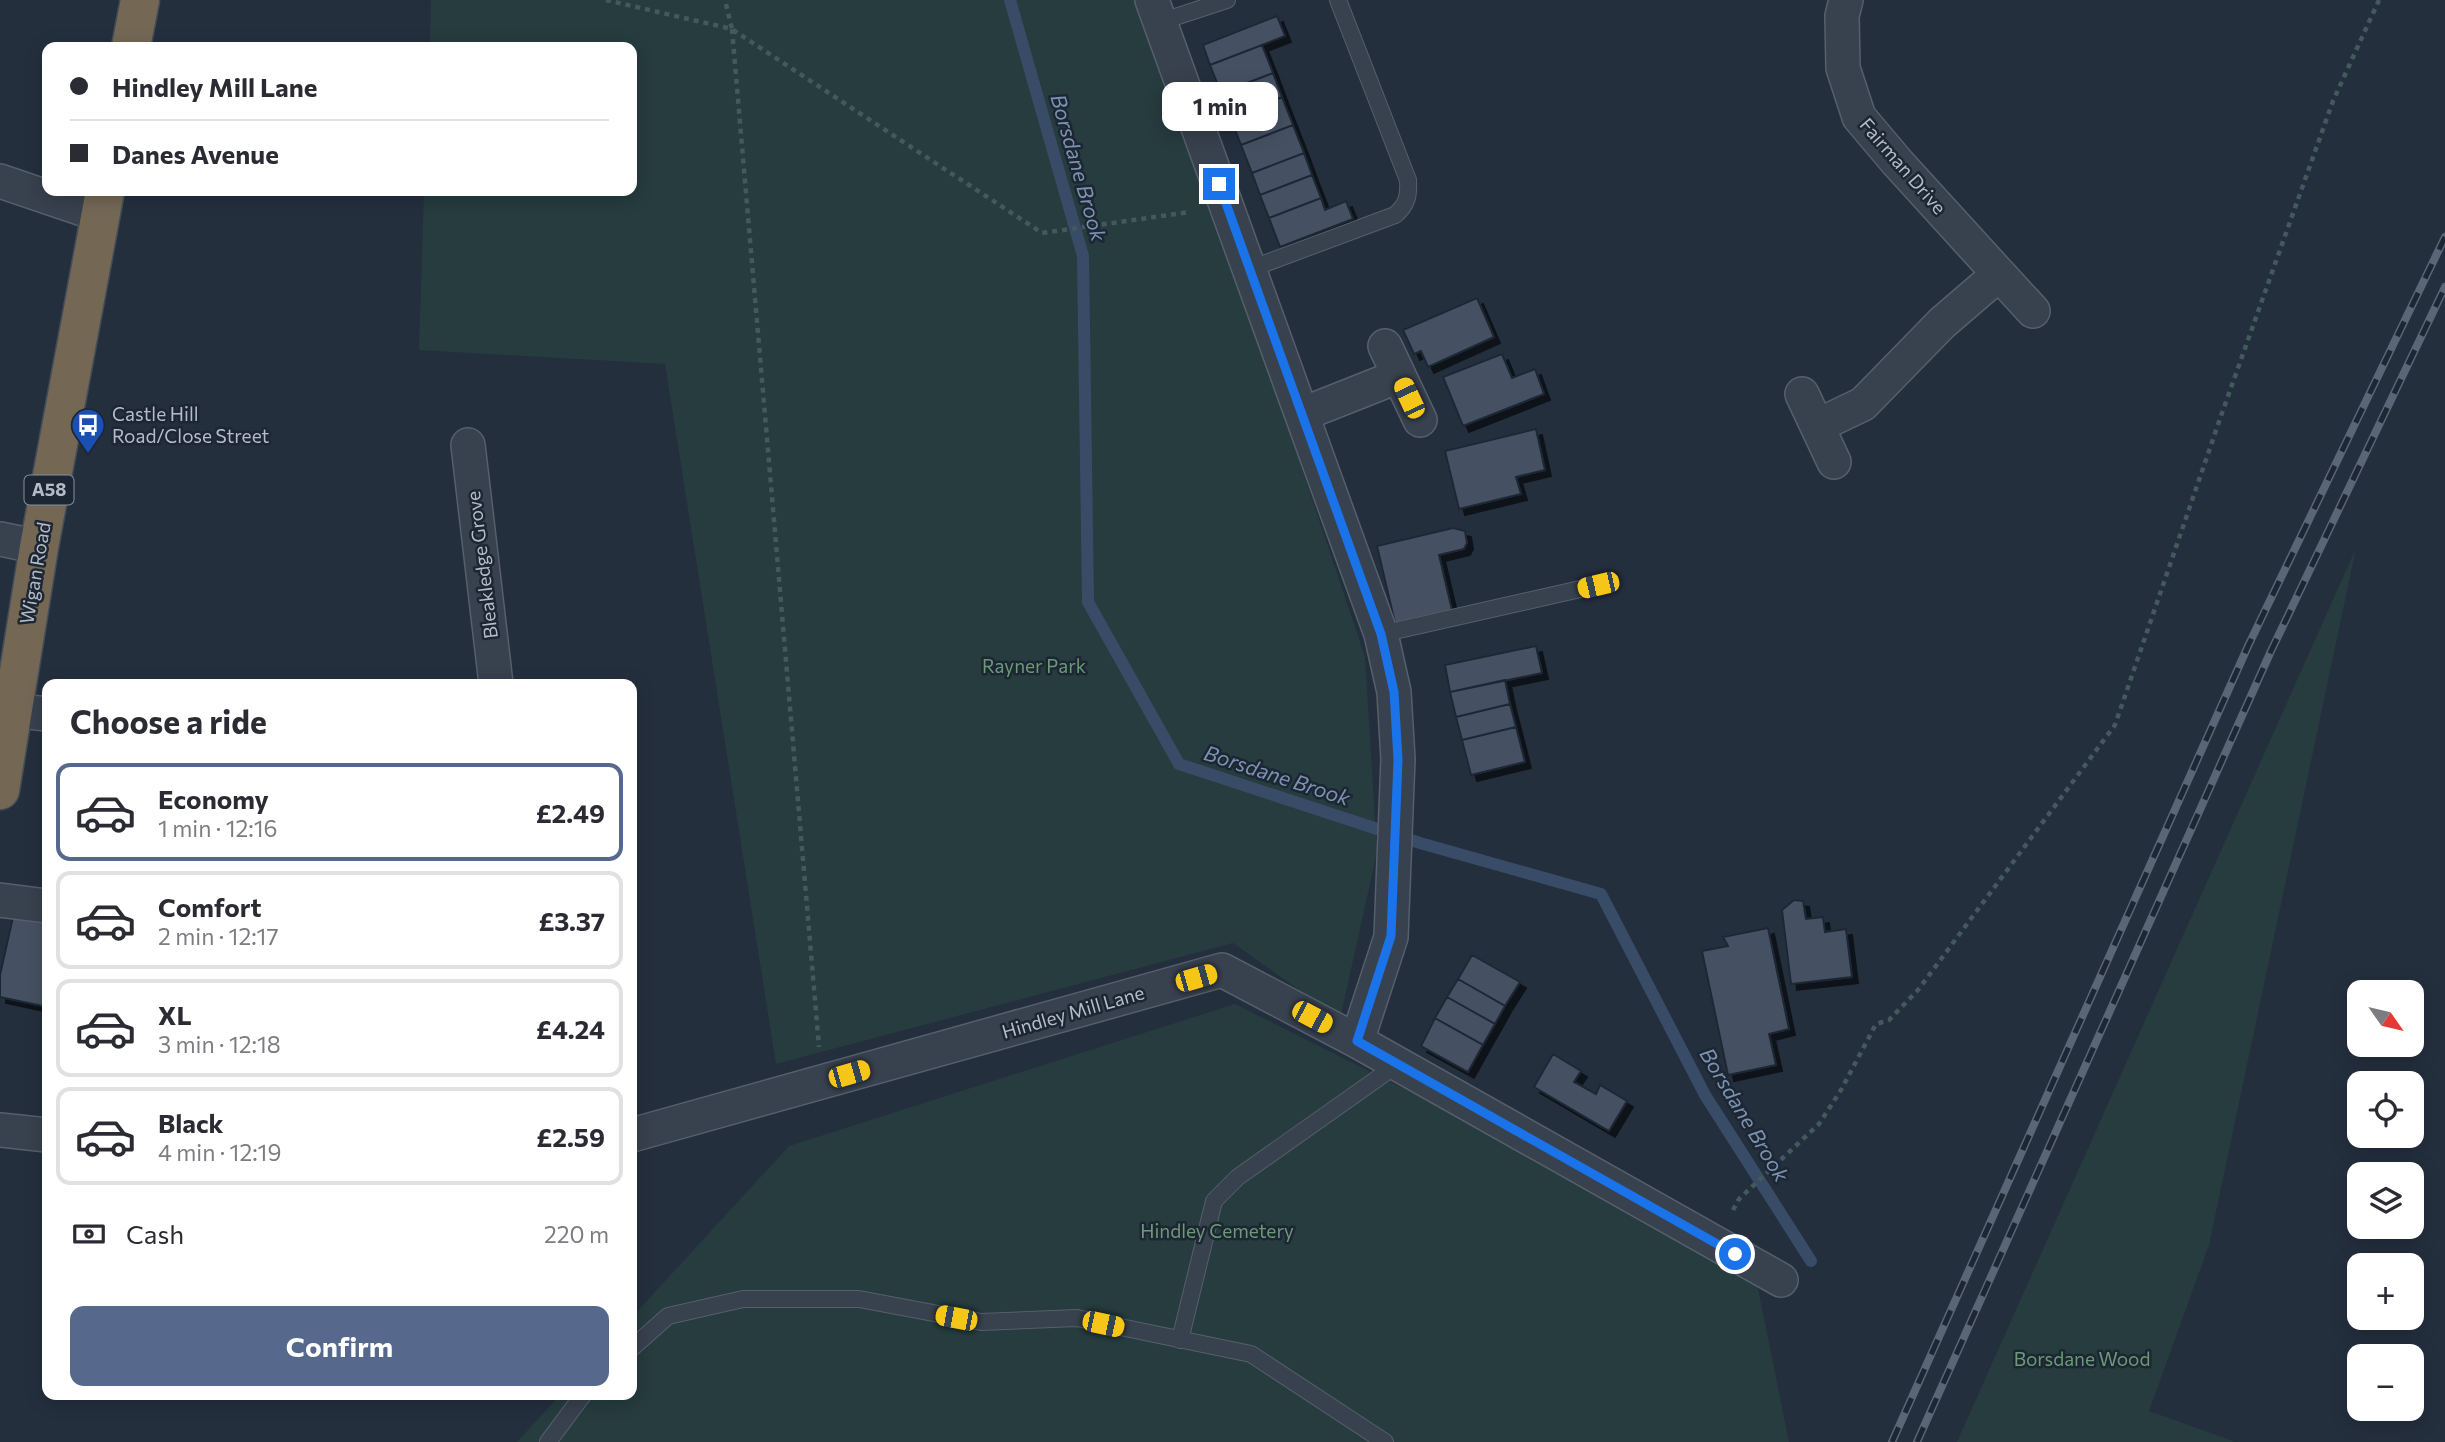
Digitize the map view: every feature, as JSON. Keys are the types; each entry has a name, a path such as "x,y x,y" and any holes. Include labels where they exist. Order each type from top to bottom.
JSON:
{"highway":[{"path":"132,42 140,0"},
{"name":"Wigan Road","path":"0,790 29,712 39,547 103,203"}],"street":[{"name":"Fairman Drive","path":"1846,0 1842,16 1843,68 1859,117 2033,311"},
{"path":"1156,11 1381,634 1394,692 1398,760 1391,936 1357,1041"},
{"path":"0,181 42,190"},
{"path":"70,196 103,203"},
{"path":"1817,426 1863,404 1942,323 1999,274"},
{"path":"1385,346 1420,420"},
{"path":"1303,414 1399,376"},
{"path":"1802,394 1834,462"},
{"name":"Bleakledge Grove","path":"468,445 495,679"},
{"path":"0,539 39,547"},
{"path":"0,900 42,905"},
{"name":"Hindley Mill Lane","path":"637,1134 1222,970 1357,1041 1781,1280"},
{"path":"0,1130 42,1134"}],"lane":[{"path":"1156,11 1227,0"},
{"path":"1250,269 1395,215 1404,208 1409,195 1408,180 1338,0"},
{"path":"1381,634 1598,585"},
{"path":"1180,1340 1214,1201 1237,1177 1398,1064"},
{"path":"637,1344 668,1316 743,1298 859,1299 981,1322 1077,1318 1251,1354 1385,1442"},
{"path":"548,1442 579,1400"}],"path":[{"path":"606,0 732,29 1042,233 1228,207"},
{"path":"725,0 732,29 822,1082"},
{"path":"1739,1199 1819,1124 1841,1090 1876,1024 1889,1020 1918,990 2115,725 2324,127 2379,0"}],"green space":[{"name":"Rayner Park","path":"431,0 1134,0 1285,418 1365,657 1377,852 1340,1019 1233,943 776,1064 665,364 419,350 424,196 637,196 637,42 430,42"},
{"name":"Borsdane Wood","path":"2356,548 2209,1245 2149,1411 2236,1442 1957,1442"},
{"name":"Hindley Cemetery","path":"1235,1004 1753,1264 1789,1442 517,1442 555,1400 637,1400 637,1312 789,1146"}],"building":[{"path":"1277,16 1285,36 1210,65 1203,45"},
{"path":"1262,45 1273,73 1221,93 1210,65"},
{"path":"1273,73 1282,97 1230,117 1221,93"},
{"path":"1282,97 1293,125 1241,145 1230,117"},
{"path":"1293,125 1304,153 1252,173 1241,145"},
{"path":"1304,153 1312,175 1260,195 1252,173"},
{"path":"1312,175 1321,198 1269,218 1260,195"},
{"path":"1321,198 1325,210 1346,201 1353,219 1280,247 1269,218"},
{"path":"1477,298 1494,337 1428,367 1421,351 1414,354 1403,330"},
{"path":"1502,354 1512,378 1535,369 1544,394 1463,426 1443,377"},
{"path":"1536,429 1545,470 1516,477 1521,494 1459,509 1445,451"},
{"path":"1453,528 1465,531 1467,543 1464,549 1439,555 1452,610 1395,623 1377,546"},
{"path":"1536,646 1542,673 1450,692 1445,665"},
{"path":"1505,680 1510,704 1456,717 1450,692"},
{"path":"1510,704 1516,727 1462,740 1456,717"},
{"path":"1516,727 1525,762 1471,775 1462,740"},
{"path":"1794,900 1803,901 1806,919 1823,917 1825,932 1846,929 1852,977 1791,984 1782,910"},
{"path":"15,908 42,914 42,1006 0,997 0,975"},
{"path":"1768,928 1789,1029 1769,1034 1776,1065 1728,1075 1702,951 1728,946 1723,937"},
{"path":"1472,955 1520,982 1505,1006 1458,979"},
{"path":"1458,979 1505,1006 1495,1024 1447,997"},
{"path":"1447,997 1495,1024 1483,1045 1435,1018"},
{"path":"1435,1018 1483,1045 1468,1072 1421,1046"},
{"path":"1553,1054 1581,1071 1574,1082 1596,1094 1600,1085 1627,1101 1609,1131 1534,1087"}],"waterway":[{"name":"Borsdane Brook","path":"1010,0 1083,256 1088,602 1179,764 1420,843 1601,894 1705,1095 1811,1261"}],"railway":[{"path":"1892,1442 2249,644 2445,237"},
{"path":"1917,1442 2271,651 2445,287"}],"place":[{"name":"Castle Hill Road/Close Street","path":"88,455"}],"route":[{"path":"1219,184 1381,634 1394,692 1398,760 1391,936 1357,1041 1735,1254"}]}
